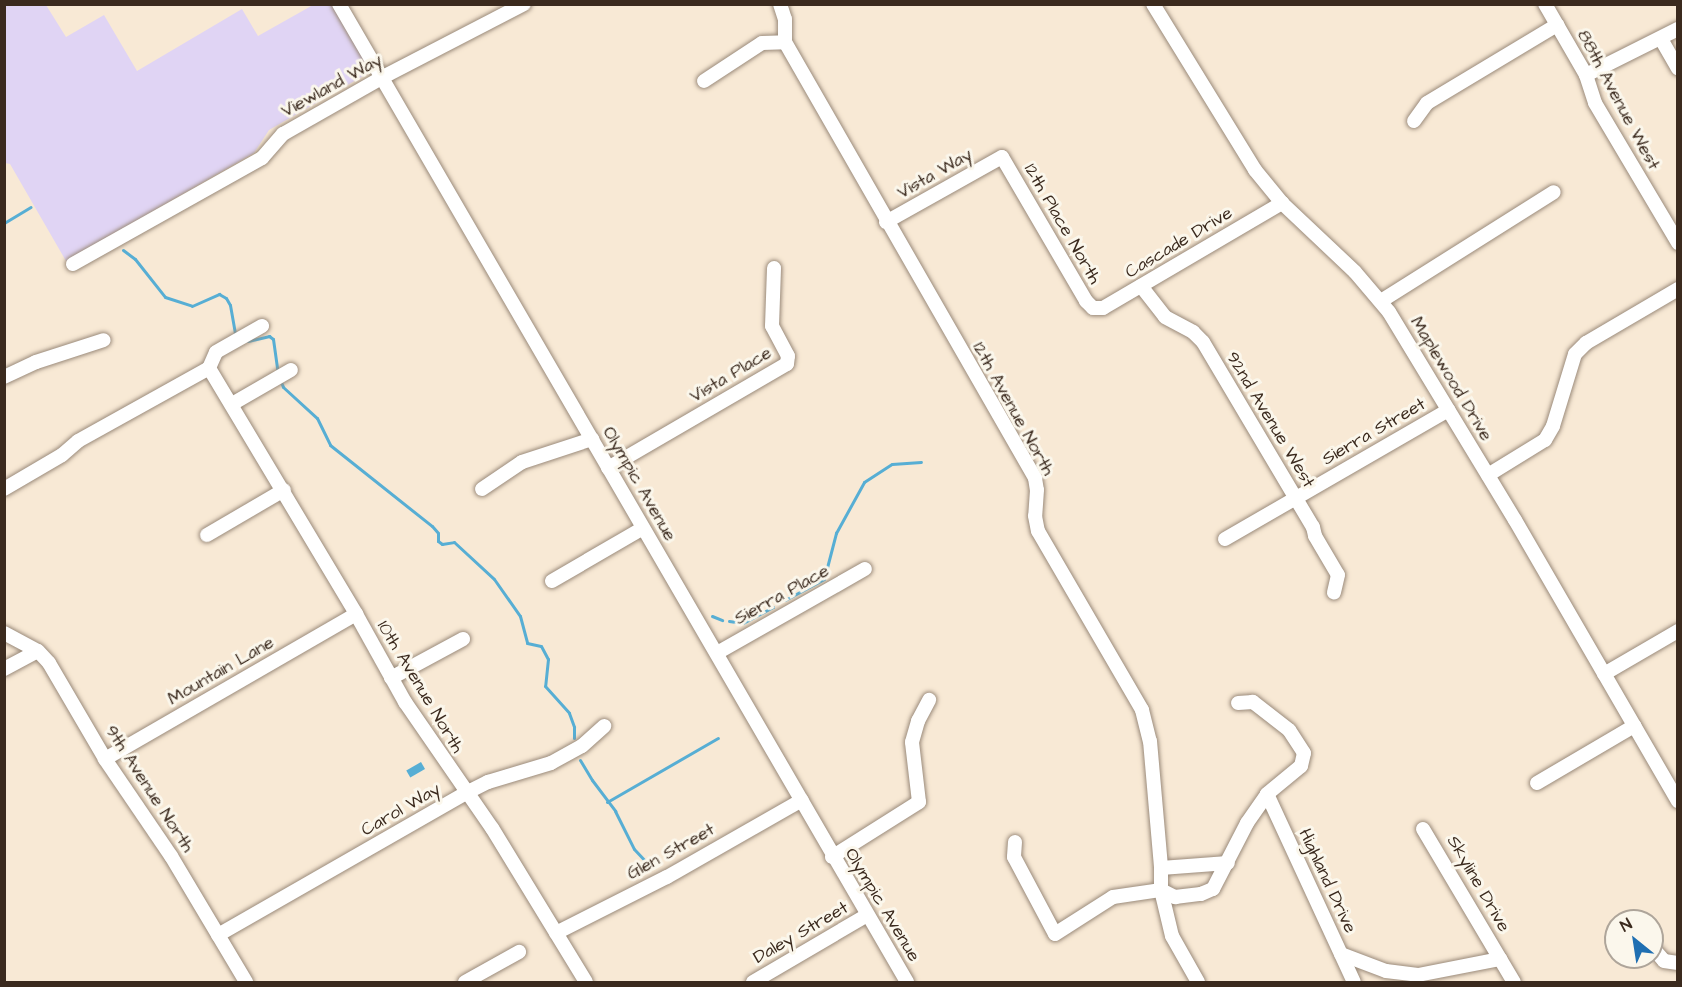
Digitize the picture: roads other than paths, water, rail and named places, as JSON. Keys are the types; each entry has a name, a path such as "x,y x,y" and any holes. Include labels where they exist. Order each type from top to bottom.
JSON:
{"street":[{"name":"Olympic Avenue","path":"339,4 802,800 832,857 907,982"},
{"name":"Viewland Way","path":"73,264 262,158 283,134 502,10 524,4"},
{"name":"12th Avenue North","path":"780,4 785,19 785,42 886,222 1035,478 1037,490 1035,523 1038,531 1142,710 1150,741 1161,890 1172,936 1198,982"},
{"name":"Maplewood Drive","path":"1153,4 1242,152 1282,202 1381,301 1488,476 1677,801"},
{"name":"88th Avenue West","path":"1545,4 1586,75 1595,103 1677,243"},
{"path":"1414,121 1427,104 1557,26"},
{"path":"1586,75 1677,29"},
{"path":"1661,39 1677,68"},
{"path":"704,81 762,43 785,42"},
{"name":"Vista Way","path":"886,222 1002,157"},
{"name":"12th Place North","path":"1002,157 1093,308"},
{"path":"1381,301 1554,192"},
{"name":"Cascade Drive","path":"1093,308 1103,308 1282,202"},
{"name":"Vista Place","path":"608,468 787,364 788,356 772,326 774,268"},
{"name":"92nd Avenue West","path":"1142,286 1165,317 1193,332 1203,342 1296,498 1338,575 1334,593"},
{"path":"1488,476 1545,440 1553,426 1575,354 1586,343 1677,289"},
{"path":"4,489 62,455 78,441 209,368 216,352 262,326"},
{"path":"4,377 36,362 104,340"},
{"name":"10th Avenue North","path":"209,368 284,490 391,678 466,793 492,828 586,982"},
{"path":"231,405 291,370"},
{"name":"Sierra Street","path":"1225,539 1448,410"},
{"path":"482,489 522,462 592,439"},
{"path":"207,535 284,490"},
{"path":"552,581 644,528"},
{"name":"Sierra Place","path":"717,653 865,569"},
{"name":"Mountain Lane","path":"105,759 356,614"},
{"path":"1604,674 1677,631"},
{"name":"9th Avenue North","path":"4,633 38,651 50,663 105,759 171,856 246,982"},
{"path":"391,678 463,639"},
{"path":"4,669 38,651"},
{"path":"832,857 919,802 912,742 918,721 929,700"},
{"path":"1015,842 1014,857 1055,934 1113,897 1161,890 1175,897 1202,894 1213,889 1246,823 1267,795 1301,766 1304,753 1289,730 1253,702 1238,703"},
{"name":"Carol Way","path":"218,935 466,793 488,782 551,763 582,746 604,726"},
{"path":"1537,783 1634,726"},
{"name":"Highland Drive","path":"1267,795 1354,982"},
{"name":"Glen Street","path":"556,933 667,877 802,800"},
{"name":"Skyline Drive","path":"1423,829 1436,846 1514,982"},
{"path":"1161,868 1227,863"},
{"name":"Daley Street","path":"753,982 867,915"},
{"path":"465,982 519,951"},
{"name":"Skyline Drive","path":"1341,954 1386,970 1418,975 1500,959"}],"water":[{"path":"421,762 425,769 410,777 406,770"}],"waterway":[{"path":"4,223 31,207"},
{"path":"123,250 135,259 165,297 192,306 219,294 226,298 230,305 235,334"},
{"path":"248,341 269,336 273,339 278,373"},
{"path":"281,382 283,387 317,418 330,445 432,526 438,533 438,541 442,544 454,542 494,579 520,616 527,643 541,646 548,659 545,686 569,713 574,727 574,738"},
{"path":"785,600 824,579 836,533 864,482 892,464 921,462"},
{"path":"729,621 743,623 773,607"},
{"path":"712,616 722,620"},
{"path":"607,802 718,738"},
{"path":"580,760 615,811 634,849 649,865"}]}
